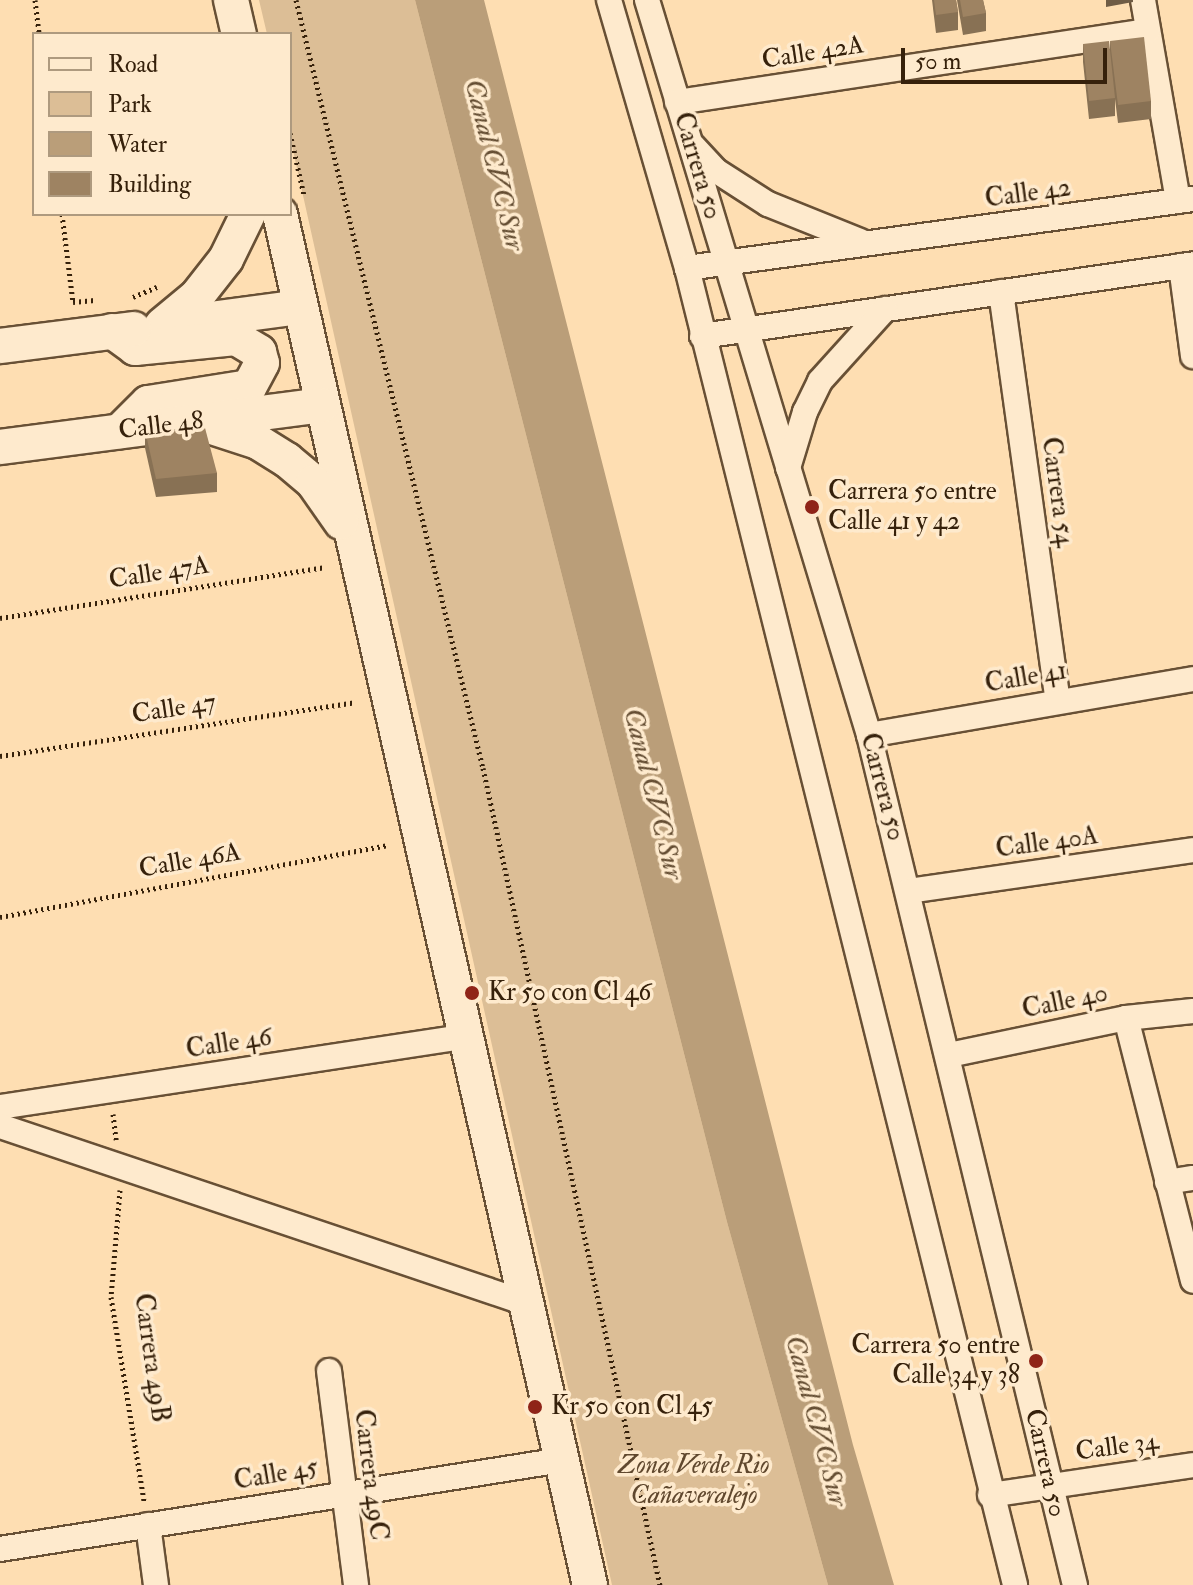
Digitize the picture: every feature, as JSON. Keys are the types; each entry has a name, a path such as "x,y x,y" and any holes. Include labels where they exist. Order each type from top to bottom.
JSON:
{"street":[{"path":"231,0 239,32"},
{"name":"Carrera 50","path":"609,0 687,268 990,1495 1015,1585"},
{"name":"Carrera 50","path":"647,0 869,735 949,1055 1049,1485 1076,1584"},
{"path":"1143,0 1186,200"},
{"name":"Calle 42A","path":"677,102 1148,31"},
{"name":"Calle 42","path":"687,139 715,170 758,199 870,244"},
{"name":"Calle 42","path":"687,268 1186,200"},
{"path":"162,325 197,296 226,259 247,216"},
{"path":"280,216 350,535 590,1585"},
{"path":"776,256 752,273 745,299 764,318 788,323"},
{"path":"702,336 1187,265 1193,356"},
{"name":"Carrera 54","path":"1001,292 1058,701"},
{"path":"0,346 109,315 162,325 300,307"},
{"path":"787,471 793,444 820,381 885,309"},
{"path":"109,315 135,348 236,338 259,352 262,363 249,387 148,403 120,431"},
{"name":"Calle 48","path":"0,447 322,405"},
{"path":"194,422 258,442 287,460 313,482 350,535"},
{"name":"Calle 41","path":"869,735 1193,679"},
{"name":"Calle 40A","path":"909,891 1193,850"},
{"name":"Calle 40","path":"949,1055 1126,1018 1193,1011"},
{"path":"1126,1018 1193,1281"},
{"name":"Calle 46","path":"0,1107 465,1037"},
{"path":"0,1126 120,1170 526,1303"},
{"path":"1167,1182 1193,1178"},
{"name":"Carrera 49C","path":"329,1371 356,1585"},
{"name":"Calle 45","path":"0,1549 343,1492 562,1460"},
{"name":"Calle 34","path":"990,1495 1193,1465"},
{"path":"148,1525 156,1585"}],"path":[{"path":"35,0 39,32"},
{"path":"296,0 483,768 660,1585"},
{"path":"62,216 73,302 109,315"},
{"path":"121,298 163,284"},
{"name":"Calle 47A","path":"0,618 324,567"},
{"name":"Calle 47","path":"0,756 355,702"},
{"name":"Calle 46A","path":"0,917 388,845"},
{"name":"Carrera 49B","path":"110,1091 120,1170 111,1297 148,1525"}],"green space":[{"name":"Zona Verde Rio Cañaveralejo","path":"259,0 415,0 727,1222 828,1585 612,1585 292,146 292,32 267,32"}],"water":[{"name":"Canal CVC Sur","path":"415,0 484,0 853,1445 894,1585 828,1585 727,1222"}],"building":[{"path":"934,0 956,0 958,12 936,15"},
{"path":"960,0 983,0 986,13 963,17"},
{"path":"1144,37 1151,101 1118,105 1110,41"},
{"path":"1109,41 1115,98 1089,101 1083,44"},
{"path":"205,428 217,473 156,479 145,430"}],"place":[{"name":"Carrera 50 entre Calle 41 y 42","path":"812,507"},
{"name":"Kr 50 con Cl 46","path":"472,993"},
{"name":"Carrera 50 entre Calle 34 y 38","path":"1036,1361"},
{"name":"Kr 50 con Cl 45","path":"535,1407"}]}
